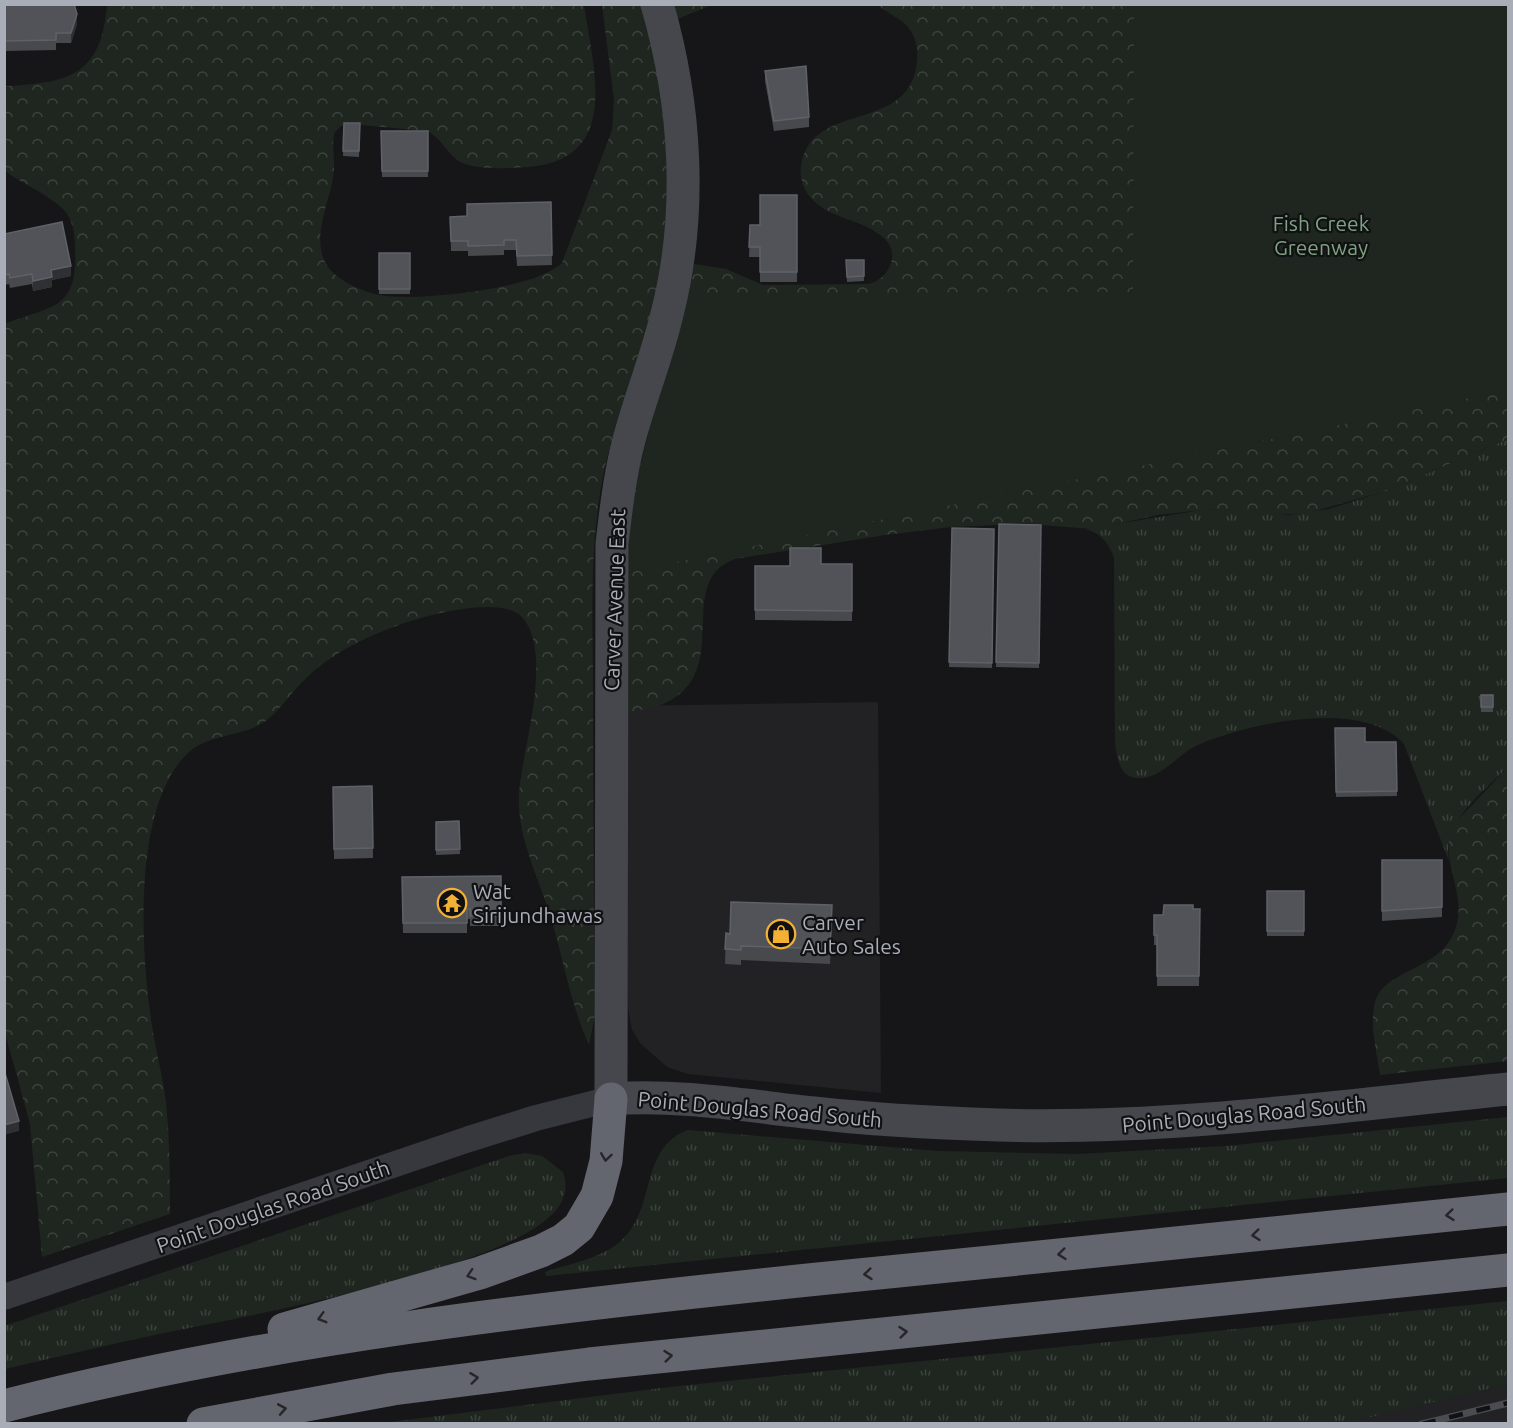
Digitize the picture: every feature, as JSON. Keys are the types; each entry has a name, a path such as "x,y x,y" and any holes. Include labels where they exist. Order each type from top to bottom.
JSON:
{"highway":[{"path":"4,1406 58,1393 425,1290 554,1245 579,1227 597,1196 606,1161 611,1099"},
{"path":"58,1393 317,1342 542,1310 720,1289 1509,1209"},
{"path":"203,1424 393,1389 589,1364 1509,1270"}],"street":[{"name":"Carver Avenue East","path":"611,1099 612,543 624,459 668,313 681,231 680,112 671,61 657,4"},
{"name":"Point Douglas Road South","path":"4,1297 459,1143 536,1118 611,1099 662,1098 848,1117 956,1124 1108,1125 1228,1118 1509,1089"}],"shaded area":[{"path":"878,702 881,1093 688,1074 667,1067 640,1043 632,1030 628,1008 627,706"},
{"path":"1508,1384 1508,1423 1342,1423"}],"green space":[{"path":"107,4 584,5 595,82 595,107 590,129 578,147 558,160 529,167 480,167 459,161 433,134 427,131 350,124 341,126 335,132 333,180 321,231 322,256 332,272 359,289 374,294 397,297 447,295 503,286 528,280 562,263 612,130 614,100 602,5 641,5 660,88 667,174 666,217 653,303 609,450 600,494 595,538 592,604 595,1015 589,1045 573,999 552,921 525,843 519,811 521,776 534,703 536,678 536,654 531,633 522,617 512,610 497,607 461,609 384,630 349,647 316,669 267,720 257,726 214,739 194,748 185,756 168,780 156,811 148,847 144,885 144,924 148,996 165,1093 170,1158 170,1214 42,1257 30,1124 4,1029 4,324 49,308 67,294 75,268 75,242 71,222 63,209 5,171 5,86 47,82 64,78 78,71 89,61 98,47 104,28"},
{"path":"672,4 712,5 677,19"},
{"name":"Fish Creek Greenway","path":"878,5 1508,5 1508,439 1386,491 1308,513 1272,515 1226,509 1202,510 1158,515 1093,529 1027,524 951,527 735,559 717,570 707,587 701,650 696,671 684,690 659,706 627,712 627,581 633,503 646,443 680,324 694,264 726,269 763,285 868,284 881,278 890,266 892,252 885,239 869,228 832,213 816,203 804,186 801,176 801,166 809,145 822,132 880,109 898,99 911,84 917,61 914,36 903,22"},
{"name":"Fish Creek Greenway","path":"1134,5 1508,5 1508,390 628,572 630,536 641,466 688,294 1133,292"},
{"path":"1508,439 1508,767 1476,798 1457,822 1448,850 1450,864 1404,744 1386,730 1362,722 1335,718 1305,719 1247,729 1200,744 1154,775 1137,778 1126,774 1118,760 1115,743 1114,558 1104,539 1085,529 1202,510 1226,509 1289,515 1329,509 1386,491"},
{"path":"1508,767 1508,1061 1380,1075 1373,1029 1375,1002 1390,982 1439,953 1449,942 1456,927 1458,914 1458,901 1449,850 1449,838 1453,825"},
{"path":"1508,1117 1508,1178 546,1276 545,1272 596,1256 622,1240 633,1227 662,1150 673,1139 688,1130 938,1151 1077,1154 1226,1146"},
{"path":"525,1153 542,1156 563,1172 564,1195 561,1203 537,1226 495,1248 440,1268 314,1302 144,1337 5,1369 4,1326 509,1156"},
{"path":"1508,1301 1508,1384 1342,1424 382,1423 670,1387"}],"building":[{"path":"4,4 74,4 77,14 71,33 56,33 56,40 4,41"},
{"path":"806,66 809,117 774,121 765,71"},
{"path":"344,123 360,123 359,151 343,151"},
{"path":"381,131 428,131 428,171 382,171"},
{"path":"760,195 797,195 797,272 760,272 760,247 749,247 750,225 760,225"},
{"path":"551,202 552,255 517,256 516,240 504,240 504,245 468,246 468,241 451,241 450,217 467,216 467,204"},
{"path":"62,222 71,266 51,270 52,277 33,281 32,274 10,278 9,274 4,275 4,234"},
{"path":"379,253 410,253 410,289 379,289"},
{"path":"846,260 864,260 864,276 847,277"},
{"path":"999,524 1041,525 1039,663 996,662"},
{"path":"952,528 994,529 992,663 949,662"},
{"path":"790,548 821,548 821,564 852,564 852,611 755,610 755,566 790,566"},
{"path":"1481,695 1493,695 1493,707 1481,707"},
{"path":"1335,728 1365,728 1365,742 1396,742 1397,791 1336,792"},
{"path":"372,786 373,848 334,849 333,787"},
{"path":"459,821 460,849 436,850 436,822"},
{"path":"1382,860 1442,860 1442,907 1382,911"},
{"name":"Wat Sirijundhawas","path":"501,876 501,916 470,916 470,909 467,909 467,923 403,923 402,877"},
{"path":"1267,891 1304,891 1304,931 1267,931"},
{"name":"Carver Auto Sales","path":"731,902 832,905 830,949 741,946 741,950 725,949 726,933 730,934"},
{"path":"1164,905 1193,905 1193,909 1200,909 1199,976 1157,976 1157,935 1154,935 1154,915 1163,915"},
{"path":"4,1074 19,1121 4,1125"}],"railway":[{"path":"1422,1424 1508,1403"}],"place":[{"name":"Wat Sirijundhawas","path":"452,903"},
{"name":"Carver Auto Sales","path":"781,934"}]}
